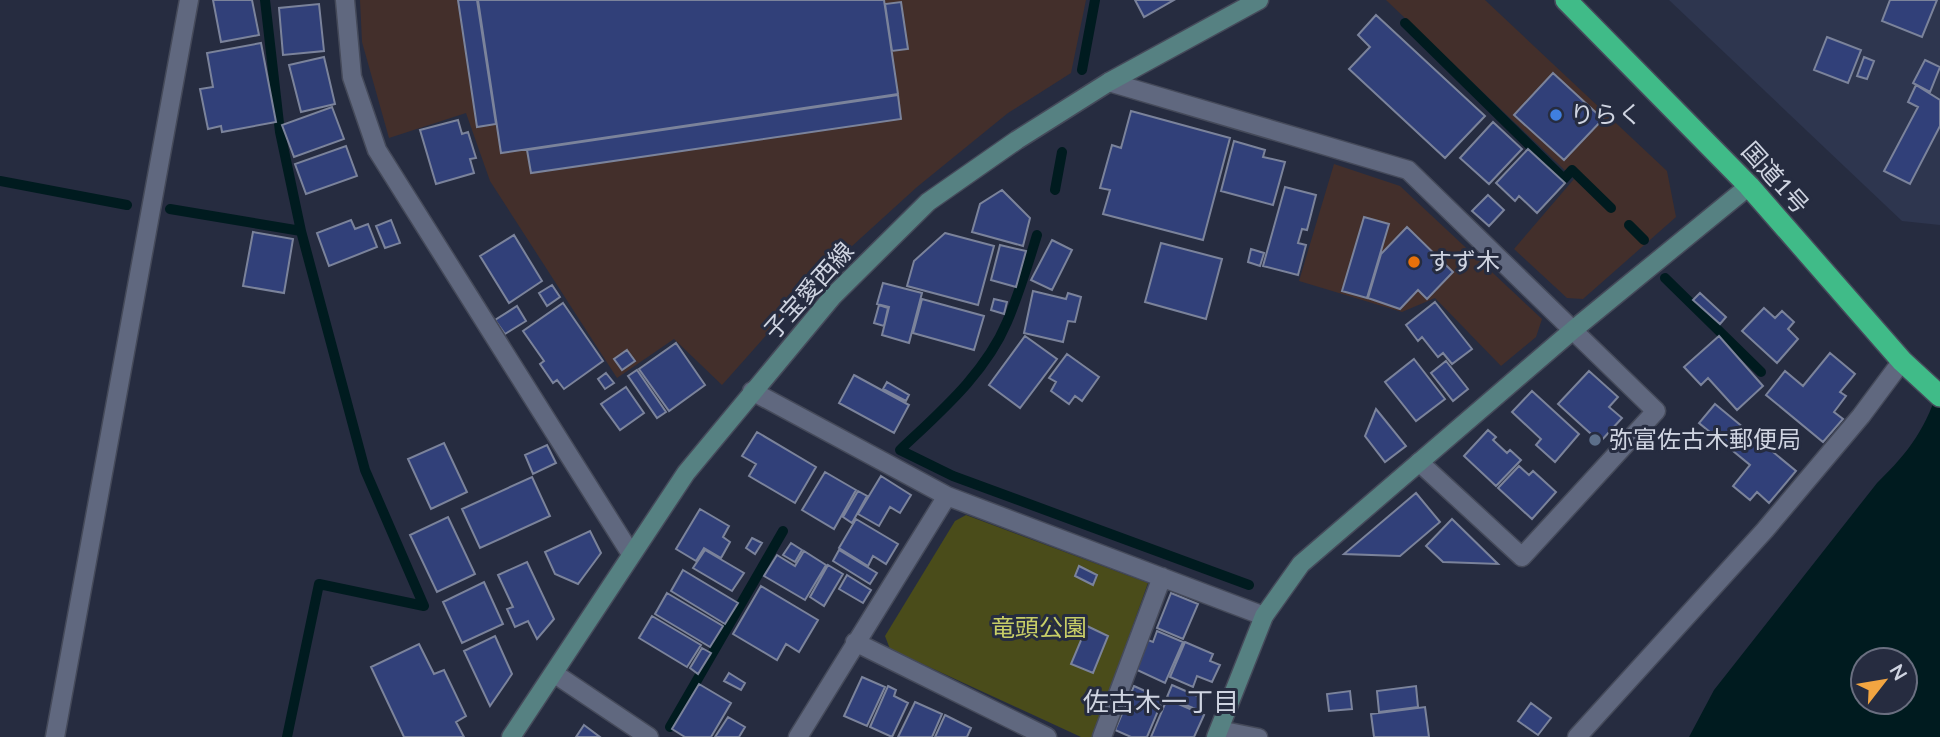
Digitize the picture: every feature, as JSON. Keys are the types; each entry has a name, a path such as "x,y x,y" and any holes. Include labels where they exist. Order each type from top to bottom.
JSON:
{"highway":[{"name":"国道1号","path":"1566,0 1749,186 1902,361 1940,396"}],"main road":[{"name":"子宝愛西線","path":"511,737 686,473 833,296 928,202 1017,140 1109,82 1259,0"},
{"path":"1217,733 1264,616 1301,564 1573,330 1749,186"}],"street":[{"path":"55,737 189,0"},
{"path":"345,0 352,77 377,150 631,554"},
{"path":"1109,82 1408,170 1656,411 1522,557 1419,462"},
{"path":"1577,737 1765,530 1861,416 1902,361"},
{"path":"752,391 947,496 1264,616"},
{"path":"798,737 947,496"},
{"path":"1102,737 1161,577"},
{"path":"855,642 1046,737"},
{"path":"555,674 649,737"}],"lane":[{"path":"1217,733 1259,737"}],"shaded area":[{"path":"360,0 1086,0 1071,73 1008,113 917,187 818,277 722,385 674,339 617,378 490,181 466,113 389,138 362,42"},
{"path":"1386,0 1485,0 1667,171 1676,217 1583,299 1567,298 1514,249 1574,179"},
{"path":"1669,0 1940,0 1940,225 1902,221"},
{"path":"1334,164 1400,186 1542,319 1536,337 1501,366 1435,298 1402,312 1299,281"},
{"path":"1940,383 1940,737 1689,737 1714,690 1877,483 1908,449 1929,413"}],"green space":[{"name":"竜頭公園","path":"966,515 1148,583 1093,737 1081,737 890,649 885,636 955,521"}],"building":[{"path":"213,0 252,0 259,35 221,42"},
{"path":"458,0 477,0 496,124 477,127"},
{"path":"478,0 884,0 898,94 501,153"},
{"path":"1135,0 1174,0 1144,17"},
{"path":"1890,0 1937,0 1922,37 1882,21"},
{"path":"901,2 908,49 892,51 885,4"},
{"path":"319,4 324,51 283,55 279,8"},
{"path":"1376,15 1485,116 1445,158 1349,69 1370,47 1358,35"},
{"path":"1827,37 1861,50 1848,83 1814,70"},
{"path":"261,43 276,122 222,132 221,126 208,129 200,89 213,87 207,53"},
{"path":"324,57 335,104 301,112 289,65"},
{"path":"1864,57 1874,61 1867,79 1857,76"},
{"path":"1925,60 1940,67 1930,92 1913,83"},
{"path":"1553,73 1603,119 1564,160 1514,115"},
{"path":"1916,85 1940,100 1940,126 1910,184 1884,171 1918,107 1908,102"},
{"path":"898,95 901,119 531,173 527,150"},
{"path":"332,107 344,139 294,157 282,125"},
{"path":"1131,111 1230,138 1203,240 1103,214 1110,190 1100,188 1112,145 1121,148"},
{"path":"458,120 462,134 468,132 476,158 470,159 474,173 436,184 420,130"},
{"path":"1493,122 1522,149 1489,184 1460,158"},
{"path":"1234,141 1265,150 1263,157 1285,162 1273,205 1221,191"},
{"path":"346,146 357,176 306,194 295,164"},
{"path":"1528,149 1565,183 1537,213 1519,196 1515,201 1496,183"},
{"path":"1285,187 1316,195 1307,230 1302,229 1298,243 1306,245 1298,275 1263,266"},
{"path":"1002,190 1030,218 1023,246 972,232 980,204"},
{"path":"1488,195 1504,210 1489,226 1472,211"},
{"path":"1364,217 1389,224 1367,298 1342,291"},
{"path":"351,220 355,229 368,224 377,247 329,266 317,233"},
{"path":"391,220 400,243 385,248 376,226"},
{"path":"1407,227 1453,272 1427,299 1418,290 1400,309 1368,298 1381,254"},
{"path":"253,232 293,239 284,293 243,286"},
{"path":"945,233 994,246 978,305 907,286 914,261"},
{"path":"514,235 542,281 509,303 480,256"},
{"path":"1052,240 1072,250 1052,290 1031,280"},
{"path":"1161,243 1222,259 1206,319 1145,302"},
{"path":"1000,245 1026,251 1016,287 991,280"},
{"path":"1251,249 1264,253 1260,266 1248,262"},
{"path":"883,283 922,293 909,343 882,335 889,307 877,304"},
{"path":"552,285 560,297 547,306 539,293"},
{"path":"1033,291 1066,299 1068,293 1081,297 1075,322 1068,321 1063,342 1024,333"},
{"path":"1700,293 1726,317 1720,324 1693,300"},
{"path":"922,299 984,316 974,350 913,333"},
{"path":"994,299 1007,302 1004,314 991,310"},
{"path":"1435,302 1472,349 1452,364 1443,353 1438,357 1422,337 1418,341 1406,325"},
{"path":"563,303 603,361 564,389 557,380 553,383 540,364 544,361 523,331"},
{"path":"879,305 888,308 884,326 874,323"},
{"path":"517,306 526,321 505,334 495,320"},
{"path":"1764,308 1775,318 1782,311 1794,322 1788,329 1798,339 1777,363 1742,331"},
{"path":"1025,336 1057,359 1020,408 989,385"},
{"path":"1719,336 1763,386 1737,410 1708,378 1701,385 1684,367"},
{"path":"676,343 705,385 669,411 639,369"},
{"path":"627,350 635,361 622,370 614,359"},
{"path":"1830,353 1855,374 1840,392 1846,396 1834,412 1843,419 1823,442 1766,395 1785,371 1803,386"},
{"path":"1067,354 1099,377 1082,401 1075,396 1069,404 1051,391 1056,382 1049,378"},
{"path":"1414,359 1445,399 1416,421 1385,382"},
{"path":"1446,361 1468,389 1453,401 1431,373"},
{"path":"637,370 666,412 657,418 628,376"},
{"path":"1589,371 1618,397 1609,407 1622,418 1600,442 1558,404"},
{"path":"606,373 614,383 605,389 598,379"},
{"path":"854,375 909,405 894,433 839,403"},
{"path":"887,382 909,395 906,401 883,389"},
{"path":"626,387 644,413 620,430 601,404"},
{"path":"1532,391 1579,434 1555,462 1536,445 1541,439 1512,412"},
{"path":"1715,404 1796,471 1769,503 1757,492 1750,500 1733,486 1750,465 1699,423"},
{"path":"1376,409 1406,446 1385,462 1365,436"},
{"path":"1488,430 1496,437 1493,440 1507,453 1510,450 1521,460 1496,486 1464,456"},
{"path":"757,432 816,467 795,503 749,476 756,464 742,456"},
{"path":"444,443 467,492 431,509 408,459"},
{"path":"547,445 556,463 533,474 525,455"},
{"path":"1519,466 1529,475 1533,471 1556,492 1532,519 1498,488"},
{"path":"825,472 856,490 834,529 802,510"},
{"path":"881,476 911,495 900,513 890,507 879,526 858,514"},
{"path":"532,477 550,516 480,548 462,509"},
{"path":"858,491 867,496 852,523 843,517"},
{"path":"1416,493 1440,522 1400,556 1344,554"},
{"path":"700,509 729,526 723,537 730,542 721,558 704,548 696,561 676,549"},
{"path":"448,517 475,574 437,592 410,535"},
{"path":"856,519 898,544 886,564 873,556 868,566 839,548"},
{"path":"1452,519 1498,564 1443,562 1426,546"},
{"path":"590,531 601,553 578,584 555,574 545,552"},
{"path":"752,538 762,543 755,554 746,548"},
{"path":"791,543 802,550 795,562 783,555"},
{"path":"705,550 744,573 732,591 693,568"},
{"path":"839,550 877,573 870,584 833,561"},
{"path":"804,551 826,565 805,600 764,576 777,555 795,566"},
{"path":"527,562 554,619 537,639 528,621 515,627 507,609 513,607 498,575"},
{"path":"828,565 843,574 824,606 810,597"},
{"path":"1079,566 1097,575 1093,585 1075,576"},
{"path":"683,570 738,603 725,624 671,591"},
{"path":"847,575 871,590 863,603 839,589"},
{"path":"484,582 503,624 462,643 443,602"},
{"path":"761,586 818,620 799,652 786,644 777,660 733,634"},
{"path":"667,593 723,626 710,647 655,614"},
{"path":"1171,593 1198,604 1183,639 1157,628"},
{"path":"652,616 701,645 687,667 639,638"},
{"path":"1087,626 1108,636 1093,673 1071,664"},
{"path":"1157,631 1183,642 1165,683 1135,669 1148,640 1153,642"},
{"path":"495,636 512,674 490,706 464,651"},
{"path":"1185,642 1213,654 1210,661 1220,665 1212,682 1197,676 1193,687 1170,677"},
{"path":"419,644 434,674 444,670 466,716 456,722 464,737 404,737 371,667"},
{"path":"702,648 711,653 698,674 690,668"},
{"path":"729,673 745,683 741,690 724,681"},
{"path":"862,677 885,687 867,726 844,716"},
{"path":"699,684 731,703 711,737 685,737 672,729"},
{"path":"1172,685 1204,699 1200,711 1167,697"},
{"path":"888,686 896,690 894,696 908,703 892,737 870,727"},
{"path":"1134,686 1163,699 1147,737 1131,737 1115,730"},
{"path":"1416,686 1418,707 1379,712 1377,691"},
{"path":"1350,691 1352,709 1329,711 1327,694"},
{"path":"1167,699 1204,715 1194,737 1151,737"},
{"path":"915,702 942,714 932,737 898,737"},
{"path":"1531,703 1551,718 1538,735 1518,721"},
{"path":"1425,707 1429,737 1374,737 1371,714"},
{"path":"945,715 971,728 967,737 935,737"},
{"path":"728,717 745,727 739,737 715,737"},
{"path":"584,725 600,737 576,737"}],"waterway":[{"path":"265,0 280,132 301,231 365,470 424,606 319,584 287,737"},
{"path":"1082,70 1095,0"},
{"path":"1405,23 1564,179 1572,170 1611,208"},
{"path":"1055,190 1062,152"},
{"path":"0,181 127,205"},
{"path":"170,209 301,231"},
{"path":"1629,225 1644,240"},
{"path":"1037,235 1011,311 987,359 960,391 900,450 953,476 1249,585"},
{"path":"1665,278 1761,372"},
{"path":"670,727 783,531"}],"place":[{"name":"りらく","path":"1556,115"},
{"name":"すず木","path":"1414,262"},
{"name":"弥富佐古木郵便局","path":"1595,440"}],"district":[{"name":"佐古木一丁目","path":"1161,702"}]}
